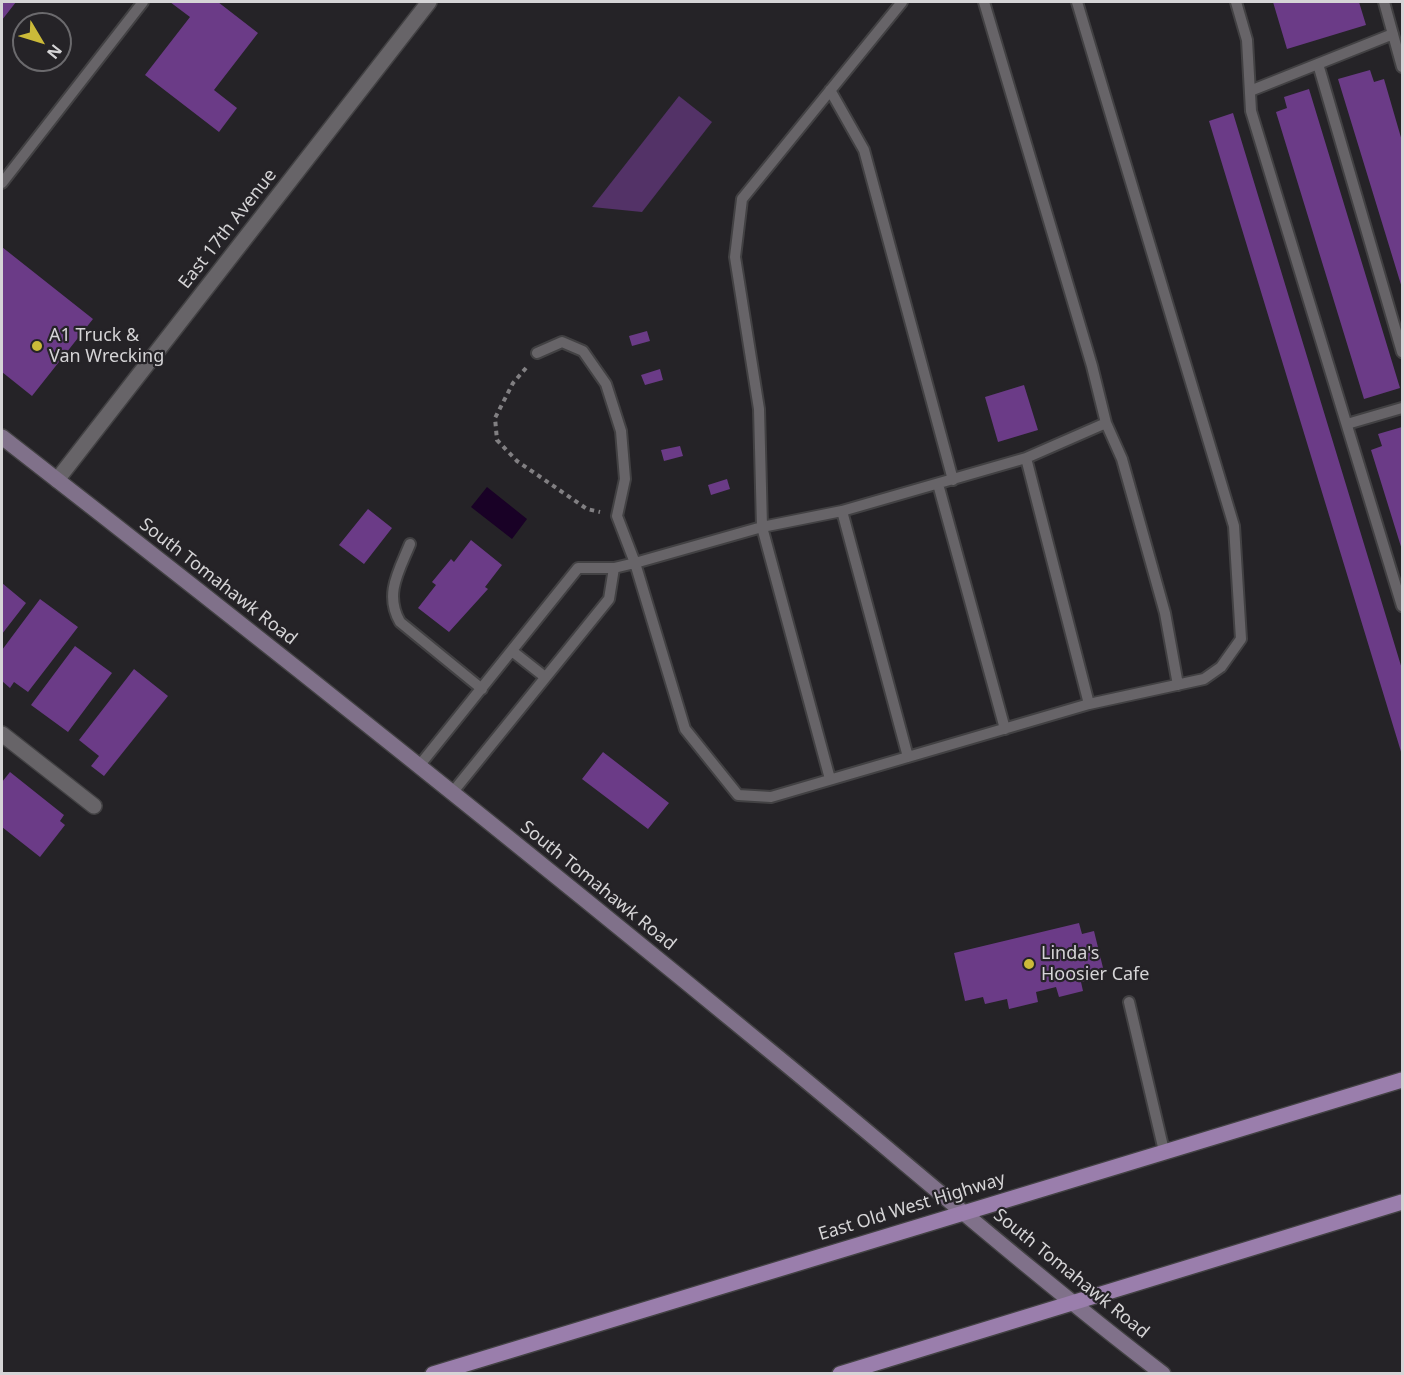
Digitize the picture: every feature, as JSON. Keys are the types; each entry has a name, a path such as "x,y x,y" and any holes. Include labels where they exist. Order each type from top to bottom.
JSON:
{"main road":[{"name":"South Tomahawk Road","path":"2,437 419,766 1163,1374"},
{"name":"East Old West Highway","path":"433,1374 1402,1080"},
{"path":"840,1374 1402,1202"}],"street":[{"name":"East 17th Avenue","path":"57,480 429,2"},
{"path":"2,734 94,806"}],"lane":[{"path":"2,183 143,2"},
{"path":"830,779 762,527 759,409 735,257 742,199 902,2"},
{"path":"984,2 1092,366 1106,423 1122,459 1165,613 1178,685"},
{"path":"537,353 562,342 583,351 606,384 621,431 625,479 617,516 635,563 685,729 738,795 771,797 1089,704 1204,679 1221,667 1241,639 1234,526 1077,2"},
{"path":"1236,2 1247,40 1251,111 1402,606"},
{"path":"1384,2 1402,67"},
{"path":"1250,91 1393,34"},
{"path":"1318,64 1402,352"},
{"path":"830,90 864,150 953,480"},
{"path":"1347,424 1402,408"},
{"path":"419,766 578,568 614,568 762,527 842,512 1026,458 1106,423"},
{"path":"1026,458 1089,704"},
{"path":"938,484 1005,729"},
{"path":"842,512 908,757"},
{"path":"410,544 394,582 392,598 394,612 400,622 482,689"},
{"path":"452,793 609,599 614,568"},
{"path":"512,651 545,677"},
{"path":"1129,1002 1164,1151"}],"path":[{"path":"537,353 513,383 495,418 497,440 517,460 587,509 617,516"}],"shaded area":[{"path":"679,96 712,122 642,212 592,207"},
{"path":"487,487 527,519 512,539 471,507"}],"building":[{"path":"2,2 16,2 2,20"},
{"path":"170,2 218,2 258,33 214,90 237,108 219,132 145,75 190,17"},
{"path":"1273,2 1359,2 1366,25 1287,49"},
{"path":"1370,70 1374,82 1384,79 1402,141 1402,288 1338,79"},
{"path":"1309,89 1400,388 1364,399 1276,112 1287,108 1284,97"},
{"path":"1233,113 1402,669 1402,755 1209,121"},
{"name":"A1 Truck & Van Wrecking","path":"2,247 93,319 32,396 2,372"},
{"path":"647,331 650,341 632,346 629,336"},
{"path":"660,369 663,380 645,385 641,375"},
{"path":"1024,385 1038,430 998,442 985,397"},
{"path":"1402,427 1402,550 1371,450 1382,446 1378,434"},
{"path":"680,446 683,456 664,461 661,450"},
{"path":"727,479 730,489 711,495 708,485"},
{"path":"368,509 392,528 364,564 339,545"},
{"path":"471,540 502,565 485,587 488,589 449,632 418,608 436,585 432,582 451,559 454,562"},
{"path":"2,583 26,603 2,634"},
{"path":"40,599 78,627 28,692 14,682 10,688 2,681 2,650"},
{"path":"75,646 112,673 68,732 31,705"},
{"path":"134,669 168,696 104,776 91,766 99,756 79,740"},
{"path":"603,752 669,803 648,829 582,779"},
{"path":"10,772 64,815 60,821 65,825 40,857 2,827 2,782"},
{"name":"Linda's Hoosier Cafe","path":"1079,923 1082,934 1094,931 1105,976 1081,982 1083,991 1059,997 1056,987 1036,992 1038,1002 1009,1009 1007,999 985,1004 983,997 965,1001 954,953"}],"place":[{"name":"A1 Truck & Van Wrecking","path":"37,346"},
{"name":"Linda's Hoosier Cafe","path":"1029,964"}]}
